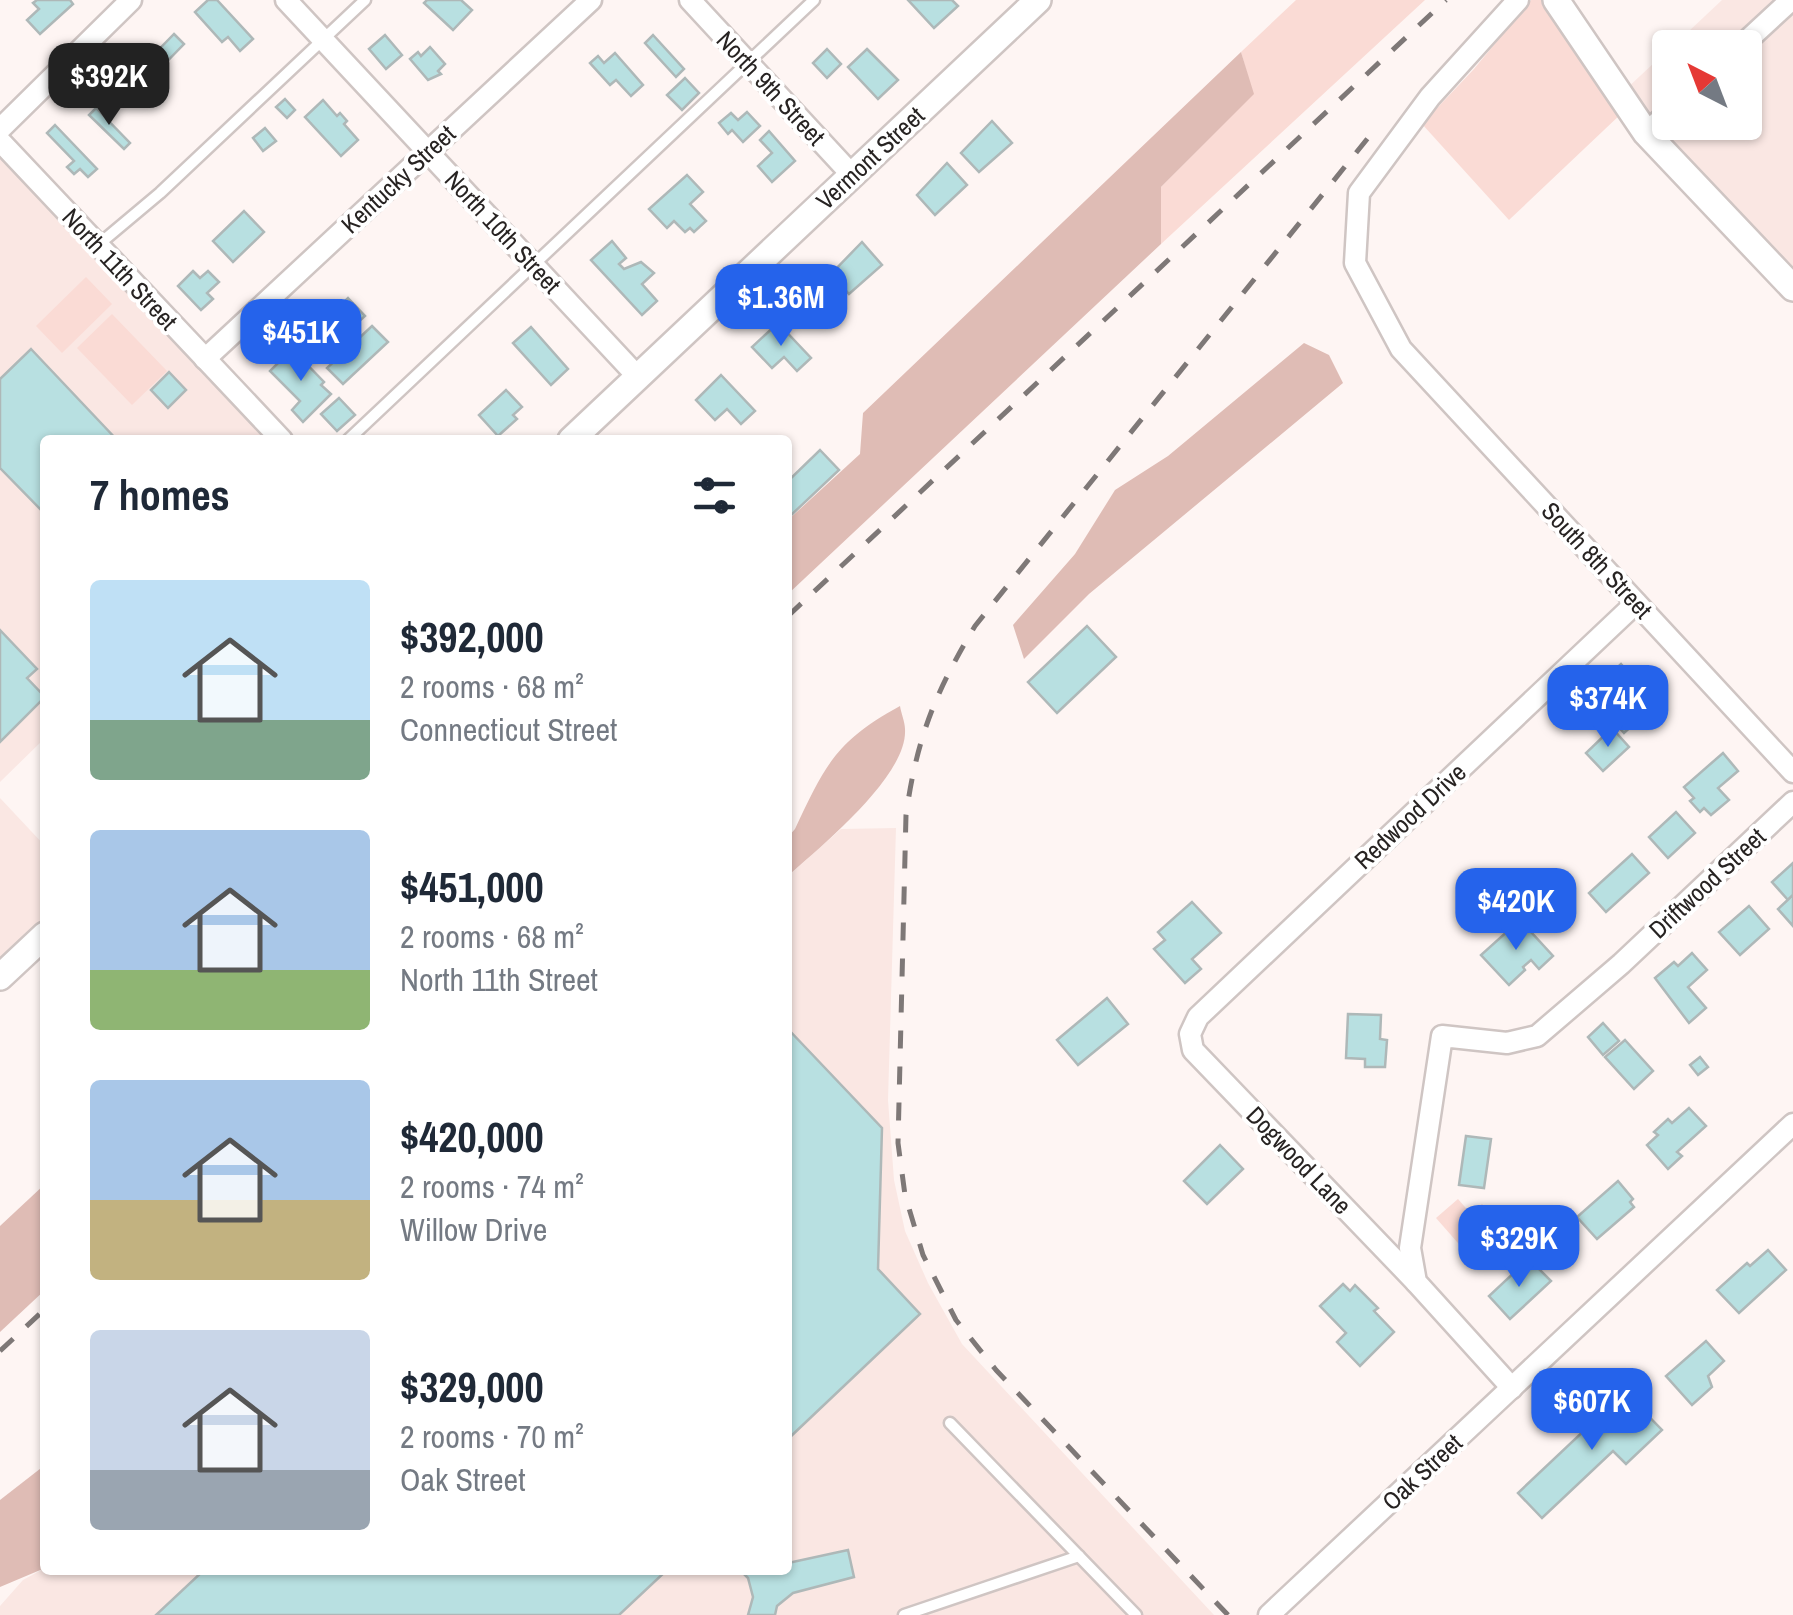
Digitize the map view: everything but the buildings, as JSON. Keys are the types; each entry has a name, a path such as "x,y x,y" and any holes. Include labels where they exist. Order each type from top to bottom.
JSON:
{"street":[{"path":"0,128 131,0"},
{"name":"North 10th Street","path":"286,0 638,377"},
{"name":"Kentucky Street","path":"205,360 591,0"},
{"name":"North 9th Street","path":"690,0 852,175"},
{"name":"Vermont Street","path":"576,435 1038,0"},
{"name":"South 8th Street","path":"1518,0 1430,97 1358,193 1355,263 1401,349 1793,772"},
{"path":"1556,0 1646,133 1793,288"},
{"path":"1758,30 1791,0"},
{"path":"1646,133 1652,128"},
{"name":"North 11th Street","path":"0,142 277,435"},
{"name":"Redwood Drive","path":"1190,1034 1198,1017 1636,603"},
{"name":"Driftwood Street","path":"1416,1282 1410,1248 1442,1036 1508,1043 1537,1036 1621,964 1793,802"},
{"path":"0,977 40,940"},
{"name":"Dogwood Lane","path":"1190,1034 1194,1050 1512,1388"},
{"name":"Oak Street","path":"1269,1615 1793,1124"}],"lane":[{"path":"97,246 160,193 365,0"},
{"path":"353,435 814,0"},
{"path":"950,1423 1136,1615"},
{"path":"904,1615 1079,1556"}],"shaded area":[{"path":"1296,0 1425,0 1161,244 1161,187 1253,94 1241,52"},
{"path":"1531,0 1545,0 1622,113 1509,220 1422,124"},
{"path":"1722,0 1793,0 1793,269 1669,140 1762,140 1762,30 1690,30"},
{"path":"1241,52 1254,94 1161,187 1161,244 792,590 792,516 860,454 863,413"},
{"path":"1652,65 1652,122 1640,110 1625,90"},
{"path":"0,154 262,435 40,435 40,743 0,782"},
{"path":"86,277 112,304 62,353 36,326"},
{"path":"112,314 167,371 132,405 77,348"},
{"path":"1304,343 1329,355 1343,383 1089,594 1024,659 1013,625 1075,554 1115,490 1168,456"},
{"path":"900,706 905,729 893,768 860,809 792,872 792,832 815,788 847,743"},
{"path":"0,798 40,841 40,927 0,964"},
{"path":"896,828 888,1100 894,1180 905,1231 928,1283 962,1344 1214,1615 0,1615 0,1606 23,1580 40,1571 40,1575 792,1575 792,872 841,829"},
{"path":"40,1189 40,1295 0,1332 0,1226"},
{"path":"1458,1199 1471,1214 1482,1204 1498,1222 1465,1251 1436,1218"},
{"path":"40,1469 40,1570 0,1587 0,1500"}],"railway":[{"path":"792,612 1446,0"},
{"path":"1228,1615 996,1370 956,1320 923,1255 905,1195 898,1143 906,815 930,716 975,626 1372,133"},
{"path":"0,1351 40,1314"}]}
